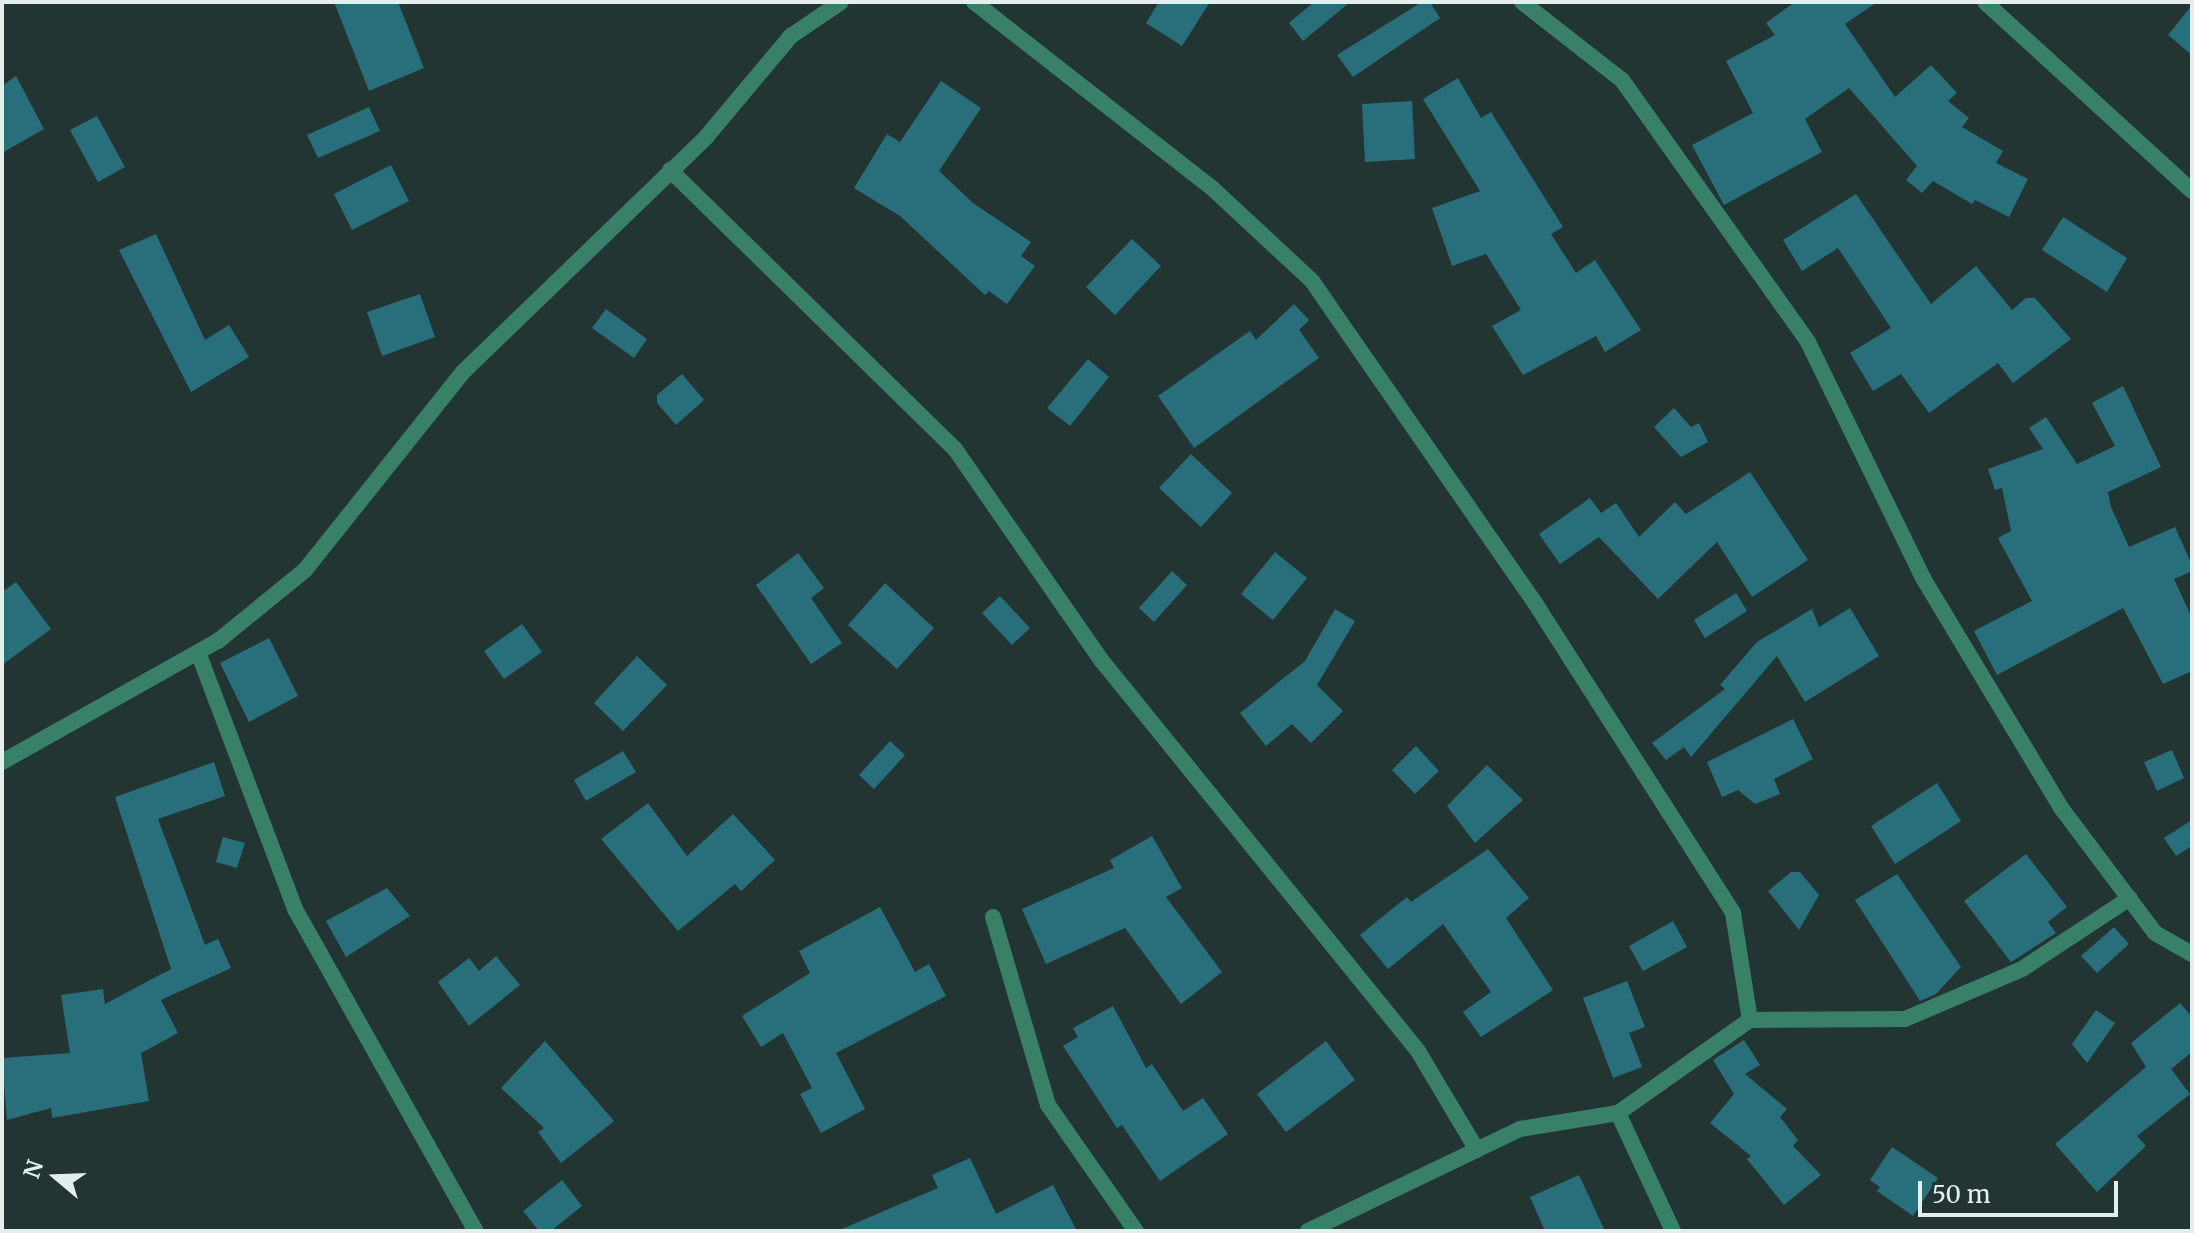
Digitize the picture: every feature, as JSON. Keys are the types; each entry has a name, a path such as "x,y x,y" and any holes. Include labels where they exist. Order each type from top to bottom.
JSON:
{"street":[{"path":"2,762 198,652 305,570 462,373 707,136 791,36 841,2"},
{"path":"974,2 1212,188 1312,281 1535,603 1733,913 1750,1020"},
{"path":"1522,2 1622,80 1808,342 1923,578 2062,809 2155,933 2192,954"},
{"path":"1985,2 2192,191"},
{"path":"670,170 955,449 1102,661 1418,1051 1477,1150"},
{"path":"198,652 295,909 476,1231"},
{"path":"1308,1231 1520,1129 1618,1113 1750,1020 1905,1019 2022,969 2130,898"},
{"path":"993,917 1048,1105 1136,1231"},
{"path":"1618,1113 1673,1231"}],"building":[{"path":"334,2 398,2 424,68 369,91"},
{"path":"1159,2 1210,2 1182,46 1146,23"},
{"path":"1314,2 1350,2 1303,41 1289,23"},
{"path":"1422,2 1430,2 1440,18 1353,77 1337,55"},
{"path":"1795,2 1877,2 1845,24 1895,97 1931,65 1957,93 1948,101 1969,118 1962,127 2003,151 1996,163 2028,179 2009,217 1975,200 1972,204 1933,181 1922,193 1906,180 1917,166 1849,88 1805,119 1822,152 1724,205 1692,145 1753,113 1726,61 1775,35 1766,23"},
{"path":"2192,5 2192,55 2168,35"},
{"path":"16,76 44,129 2,153 2,86"},
{"path":"1458,78 1481,118 1491,112 1563,227 1551,234 1576,273 1595,260 1641,330 1605,352 1596,336 1523,375 1492,326 1521,310 1486,254 1452,266 1432,208 1480,191 1423,99"},
{"path":"941,81 981,108 939,171 973,203 1031,242 1021,256 1035,266 1007,304 989,291 985,295 900,216 854,188 887,134 900,142"},
{"path":"1412,101 1415,159 1365,162 1362,104"},
{"path":"369,107 380,131 318,158 307,135"},
{"path":"97,116 125,167 98,182 70,130"},
{"path":"391,165 409,201 352,230 334,194"},
{"path":"1856,194 1931,304 1976,266 2012,310 2026,298 2035,298 2071,339 2013,383 1998,363 1929,413 1901,374 1873,391 1850,353 1891,328 1838,248 1802,271 1783,240"},
{"path":"2063,217 2127,258 2107,292 2042,250"},
{"path":"156,234 205,340 229,325 249,357 191,392 119,250"},
{"path":"1132,239 1161,266 1115,315 1086,287"},
{"path":"420,294 435,337 382,356 367,312"},
{"path":"1294,304 1309,320 1299,330 1319,358 1194,448 1158,396 1250,331 1256,340"},
{"path":"606,309 647,339 634,358 592,328"},
{"path":"1088,359 1109,377 1070,426 1047,408"},
{"path":"682,374 704,400 676,425 657,403 657,395"},
{"path":"2123,386 2161,467 2108,492 2111,507 2129,547 2175,527 2192,565 2192,571 2174,579 2192,618 2192,671 2163,684 2123,608 1997,675 1974,631 2032,601 1998,538 2011,531 2002,488 1995,490 1988,469 2043,449 2029,428 2046,417 2077,464 2115,446 2092,403"},
{"path":"1674,408 1691,427 1699,423 1708,442 1681,457 1654,427"},
{"path":"1191,454 1232,493 1201,527 1159,488"},
{"path":"1750,472 1808,560 1752,597 1717,542 1658,599 1599,537 1560,564 1539,534 1590,498 1601,513 1616,503 1639,537 1675,502 1686,514"},
{"path":"1275,552 1307,578 1273,620 1241,594"},
{"path":"798,553 824,588 811,598 842,643 811,664 756,585"},
{"path":"1172,571 1187,585 1154,622 1139,608"},
{"path":"16,582 51,629 2,665 2,592"},
{"path":"885,583 934,628 897,669 848,625"},
{"path":"1736,593 1747,611 1705,638 1694,620"},
{"path":"1000,596 1030,628 1012,645 982,613"},
{"path":"1850,608 1879,656 1805,702 1777,656 1691,757 1684,747 1666,760 1652,743 1725,689 1720,685 1757,642 1812,609 1819,627"},
{"path":"1335,609 1355,621 1317,685 1343,711 1311,743 1292,724 1266,746 1240,713 1305,661"},
{"path":"522,624 542,652 504,679 484,651"},
{"path":"269,638 298,696 249,722 220,663"},
{"path":"637,656 667,685 623,731 594,703"},
{"path":"1793,719 1813,759 1774,779 1780,794 1755,804 1738,790 1722,797 1707,762"},
{"path":"890,741 905,755 874,789 859,775"},
{"path":"1416,746 1439,771 1415,794 1392,770"},
{"path":"2172,750 2184,778 2157,791 2144,762"},
{"path":"623,751 636,772 586,801 574,780"},
{"path":"214,762 225,796 158,819 205,945 218,939 231,968 161,1000 178,1033 141,1053 149,1101 52,1118 51,1108 7,1120 2,1058 70,1053 61,995 103,989 105,1004 171,969 115,797"},
{"path":"1487,765 1523,800 1475,843 1447,806"},
{"path":"1937,783 1961,821 1895,864 1871,826"},
{"path":"648,803 687,856 733,814 775,860 741,891 735,884 678,931 601,839"},
{"path":"2192,820 2192,846 2176,856 2164,838"},
{"path":"1152,836 1182,888 1166,897 1222,972 1181,1004 1125,928 1046,964 1022,909 1114,868 1110,860"},
{"path":"223,837 245,843 237,868 216,862"},
{"path":"1488,849 1529,898 1506,918 1553,990 1481,1037 1463,1012 1491,992 1443,924 1388,969 1360,935 1407,897 1411,902"},
{"path":"2026,854 2067,907 2048,922 2056,933 2011,962 1964,901"},
{"path":"1791,872 1800,872 1819,895 1799,930 1768,891"},
{"path":"1897,874 1961,967 1936,994 1920,1001 1855,900"},
{"path":"387,888 410,916 346,957 326,921"},
{"path":"880,907 915,972 929,964 946,996 836,1053 865,1109 821,1133 800,1094 812,1088 783,1033 761,1047 742,1016 810,973 799,951"},
{"path":"1673,921 1687,947 1643,971 1629,946"},
{"path":"2114,927 2129,944 2097,973 2081,956"},
{"path":"496,956 520,985 469,1026 438,982 469,958 479,971"},
{"path":"1627,981 1645,1027 1629,1033 1642,1067 1613,1078 1583,998"},
{"path":"2180,1003 2192,1017 2192,1052 2171,1069 2190,1094 2137,1136 2146,1146 2097,1192 2055,1144 2146,1067 2131,1043"},
{"path":"1113,1006 1146,1068 1152,1064 1183,1111 1203,1098 1228,1134 1160,1181 1122,1125 1117,1128 1063,1046 1078,1037 1073,1028"},
{"path":"2096,1010 2115,1023 2087,1063 2072,1044"},
{"path":"1744,1040 1760,1065 1745,1074 1787,1109 1780,1117 1798,1140 1793,1146 1821,1175 1784,1205 1747,1159 1751,1156 1710,1123 1734,1094 1713,1060"},
{"path":"545,1041 614,1121 561,1163 538,1132 544,1128 501,1088"},
{"path":"1326,1041 1355,1080 1286,1132 1257,1094"},
{"path":"1892,1147 1938,1178 1913,1216 1877,1191 1880,1187 1870,1180"},
{"path":"970,1158 996,1214 1053,1185 1077,1231 837,1231 938,1188 932,1175"},
{"path":"1579,1175 1605,1231 1545,1231 1530,1197"},
{"path":"562,1180 582,1206 551,1231 539,1231 523,1211"}]}
